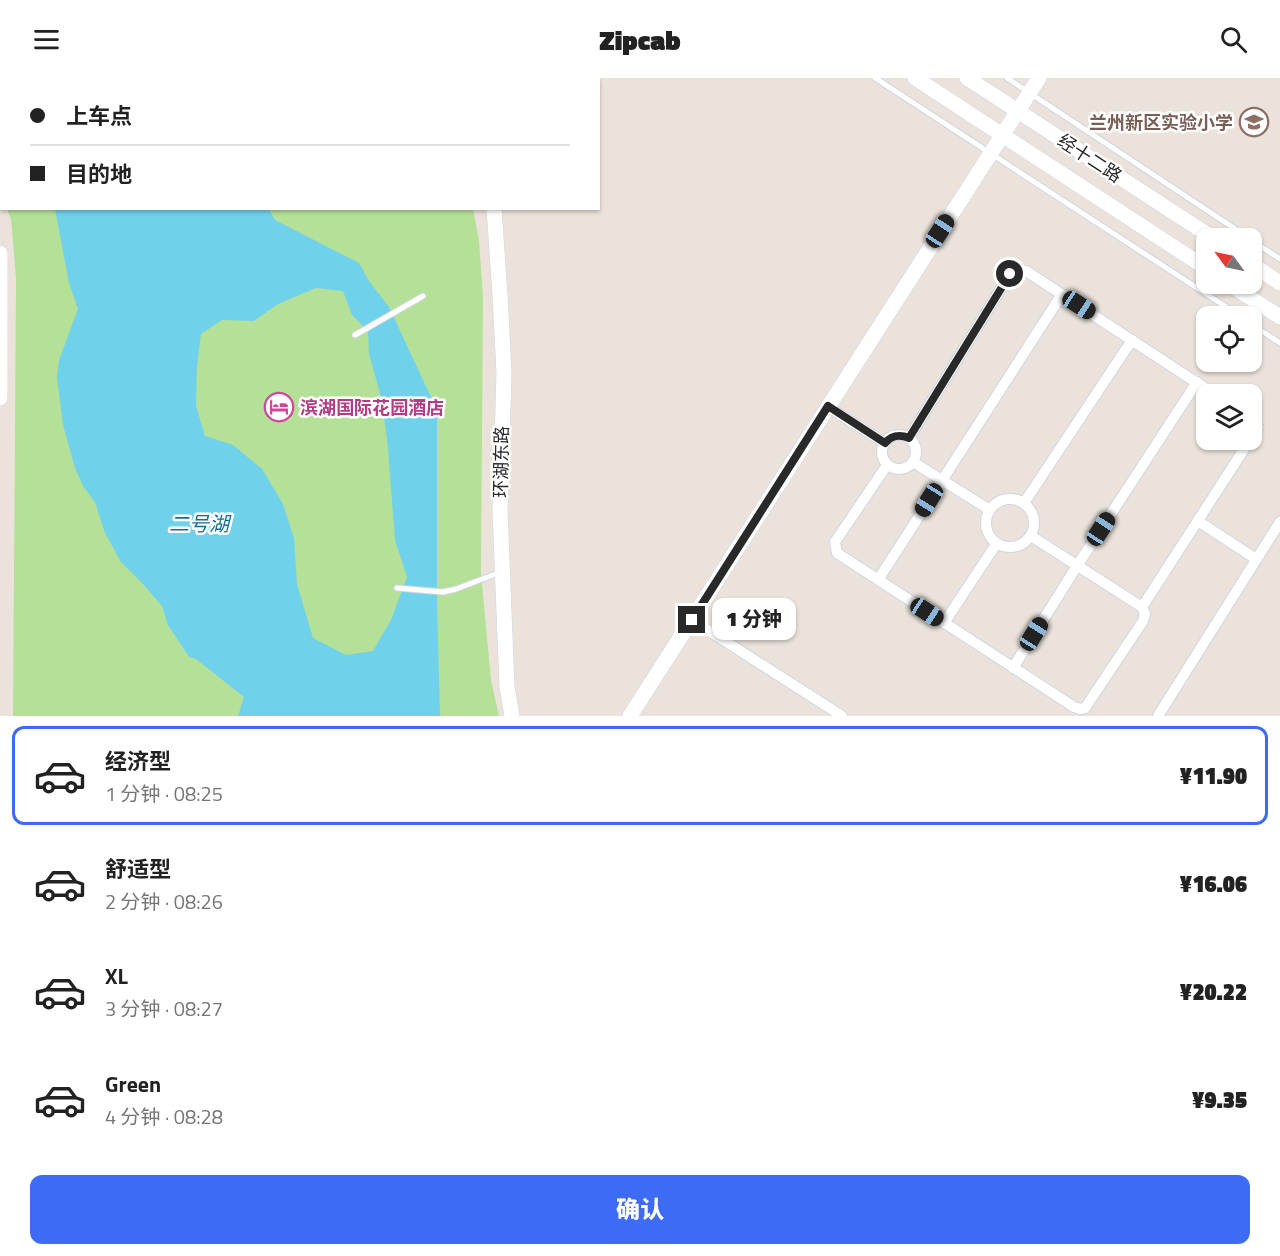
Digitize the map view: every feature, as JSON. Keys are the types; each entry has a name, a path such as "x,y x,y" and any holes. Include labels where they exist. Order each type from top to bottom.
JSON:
{"street":[{"path":"915,78 1196,261"},
{"name":"经十二路","path":"967,78 1198,228"},
{"path":"630,716 1039,78"},
{"name":"环湖东路","path":"494,210 504,373 500,511 502,572 507,687 512,716"},
{"path":"0,253 0,398"},
{"path":"909,438 1010,274 1017,270 1026,271 1200,384"},
{"path":"1262,271 1280,283"},
{"path":"878,580 1062,294"},
{"path":"1244,294 1280,317"},
{"path":"1024,502 1132,340"},
{"path":"1013,668 1197,382"},
{"path":"828,406 885,443"},
{"path":"898,435 909,438 916,452 910,466 900,470 887,465 882,453 888,439 898,435"},
{"path":"1142,607 1242,450"},
{"path":"913,462 990,510"},
{"path":"887,465 835,542 837,553 1074,707 1085,708 1143,621 1142,607 1031,536"},
{"path":"1005,499 1024,502 1034,518 1034,531 1031,536 1027,541 1015,547 997,543 987,528 986,522 990,510 999,501 1005,499"},
{"path":"1198,520 1256,559"},
{"path":"1158,716 1280,522"},
{"path":"944,623 997,543"},
{"path":"692,620 842,716"}],"lane":[{"path":"875,78 1225,306"},
{"path":"1007,78 1233,228"},
{"path":"1262,247 1280,259"},
{"path":"355,335 423,296"},
{"path":"1262,331 1280,343"},
{"path":"397,588 443,592 502,572"}],"green space":[{"path":"7,210 473,210 479,240 483,297 481,574 491,680 499,716 13,716 16,278 11,219"}],"water":[{"name":"二号湖","path":"55,210 270,210 275,220 359,263 369,281 389,307 437,410 437,602 440,716 238,716 244,697 196,659 189,657 168,625 162,606 121,562 105,533 95,502 83,486 75,468 63,425 57,377 59,360 78,309 69,283","holes":["316,288 343,291 352,315 368,331 369,354 382,400 395,540 407,577 391,620 373,651 346,655 313,638 297,584 294,538 283,504 262,469 233,445 205,436 196,406 201,334 222,320 254,321 278,304"]}],"place":[{"name":"兰州新区实验小学","path":"1254,122"},
{"name":"滨湖国际花园酒店","path":"279,407"}],"route":[{"path":"692,620 828,406 885,443 893,436 909,438 1010,274"}]}
